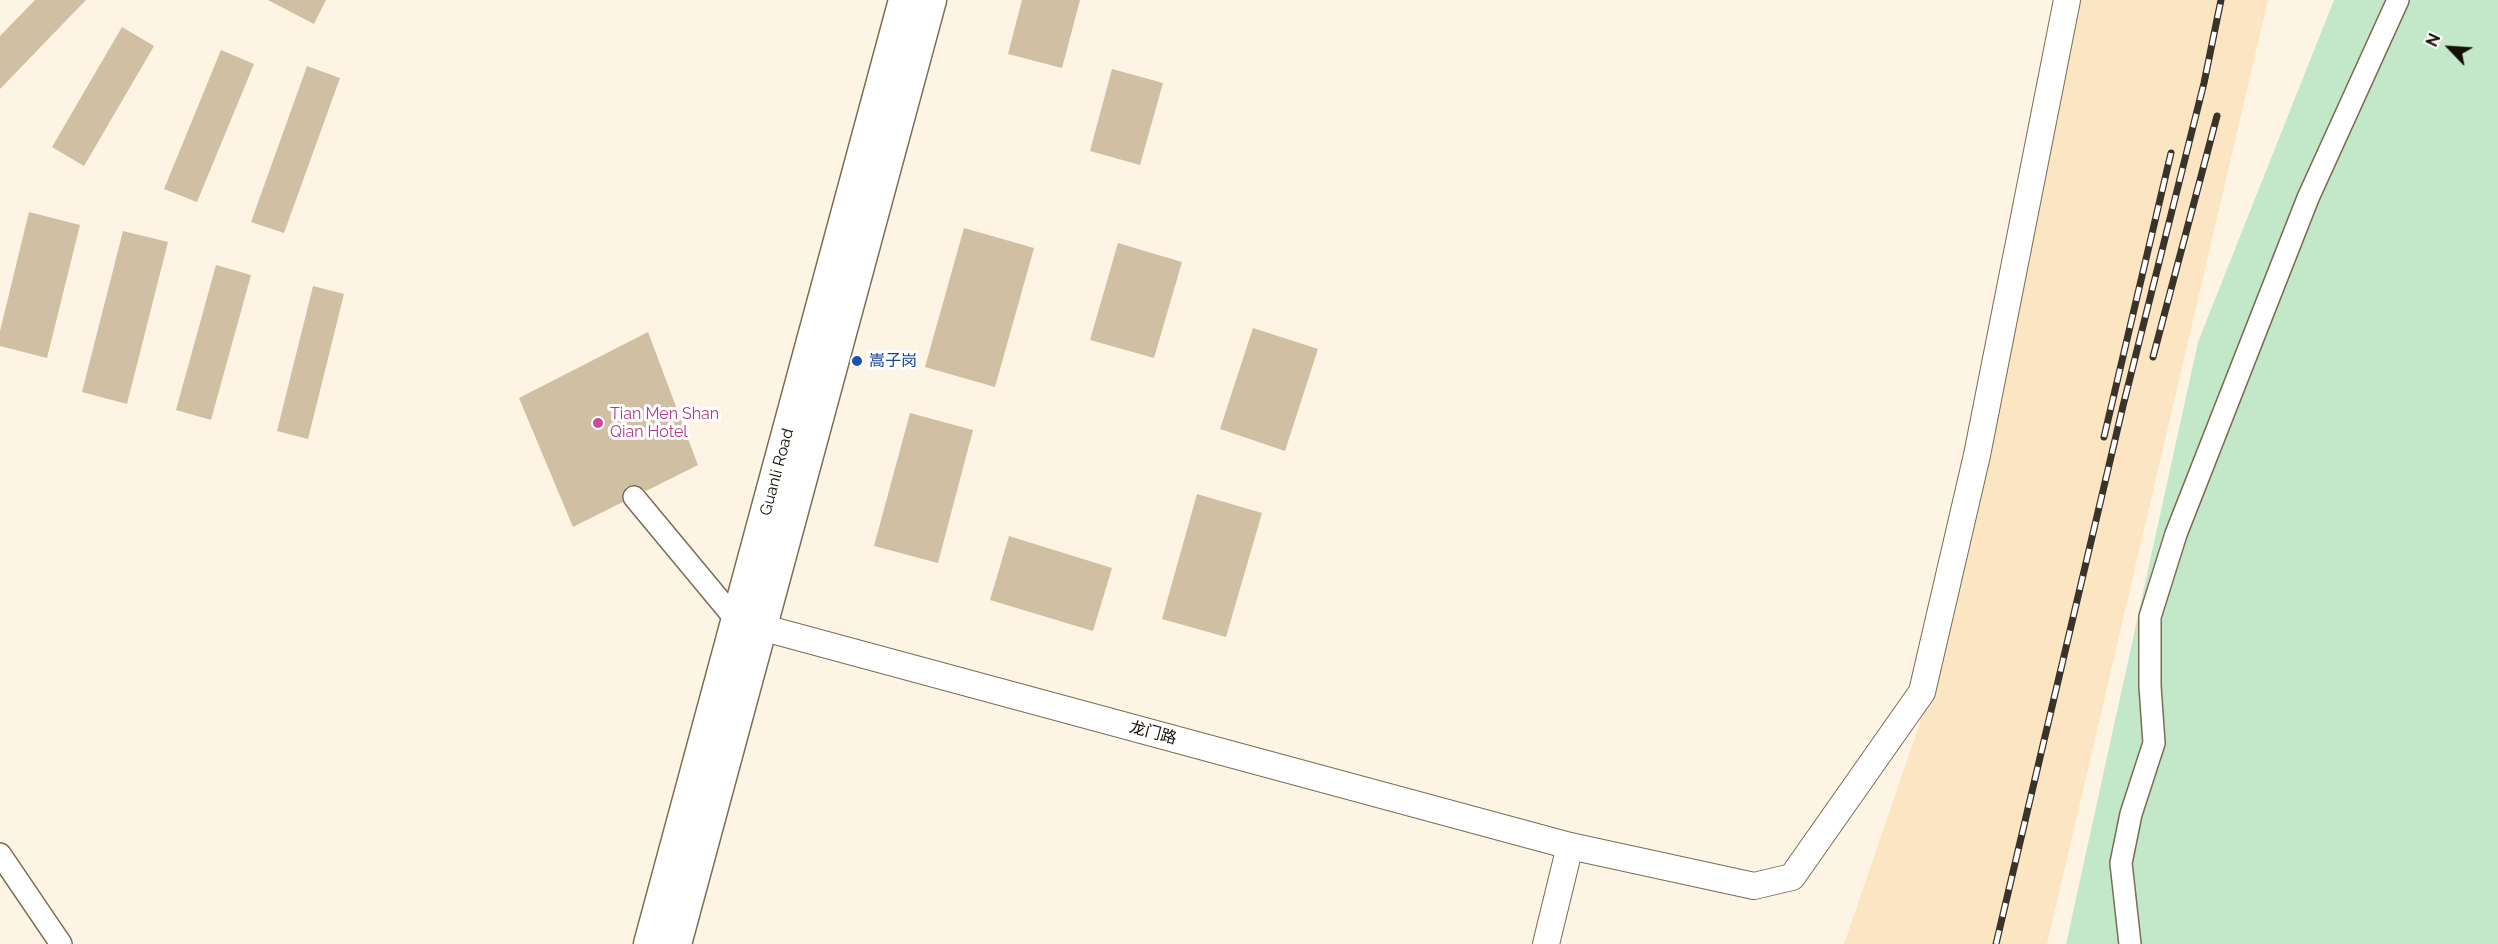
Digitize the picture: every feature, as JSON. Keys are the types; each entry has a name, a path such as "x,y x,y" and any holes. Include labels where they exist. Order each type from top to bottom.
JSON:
{"main road":[{"name":"Guanli Road","path":"676,944 749,624 904,0"},
{"name":"Guanli Road","path":"649,944 749,624 930,0"}],"street":[{"name":"龙门路","path":"749,624 1570,846 1754,886 1792,877 1922,692 1977,455 2067,0"},
{"path":"2130,944 2121,863 2131,814 2154,743 2150,686 2150,617 2176,534 2308,198 2398,0"},
{"path":"634,497 749,624"},
{"path":"1546,944 1570,846"},
{"path":"0,854 61,944"}],"shaded area":[{"path":"2074,0 2268,0 2047,944 1844,944 1931,691"}],"green space":[{"path":"2334,0 2498,0 2498,944 2066,944 2198,342"}],"building":[{"path":"35,0 86,0 0,89 0,36"},
{"path":"268,0 326,0 314,24"},
{"path":"1022,0 1080,0 1062,68 1008,54"},
{"path":"122,27 154,46 84,166 52,147"},
{"path":"221,50 254,64 197,202 164,189"},
{"path":"307,66 340,78 284,233 251,222"},
{"path":"1112,69 1163,83 1140,165 1090,151"},
{"path":"29,212 80,225 47,358 0,346 0,331"},
{"path":"964,228 1034,248 995,387 925,367"},
{"path":"123,231 168,242 127,404 82,392"},
{"path":"1118,243 1182,262 1154,358 1090,340"},
{"path":"216,265 251,275 211,420 176,410"},
{"path":"313,286 344,294 308,439 277,431"},
{"path":"1253,328 1318,349 1285,451 1220,429"},
{"path":"648,332 698,465 646,491 638,485 626,487 622,493 623,502 573,527 519,398"},
{"path":"910,413 973,430 938,563 874,546"},
{"path":"1197,494 1262,513 1226,637 1162,619"},
{"path":"1009,536 1112,568 1093,631 990,600"}],"railway":[{"path":"1996,944 2123,406 2204,83 2221,0"},
{"path":"2153,357 2217,116"},
{"path":"2104,437 2171,153"}],"place":[{"name":"嵩子岗","path":"857,361"},
{"name":"Tian Men Shan Qian Hotel","path":"598,423"}]}
